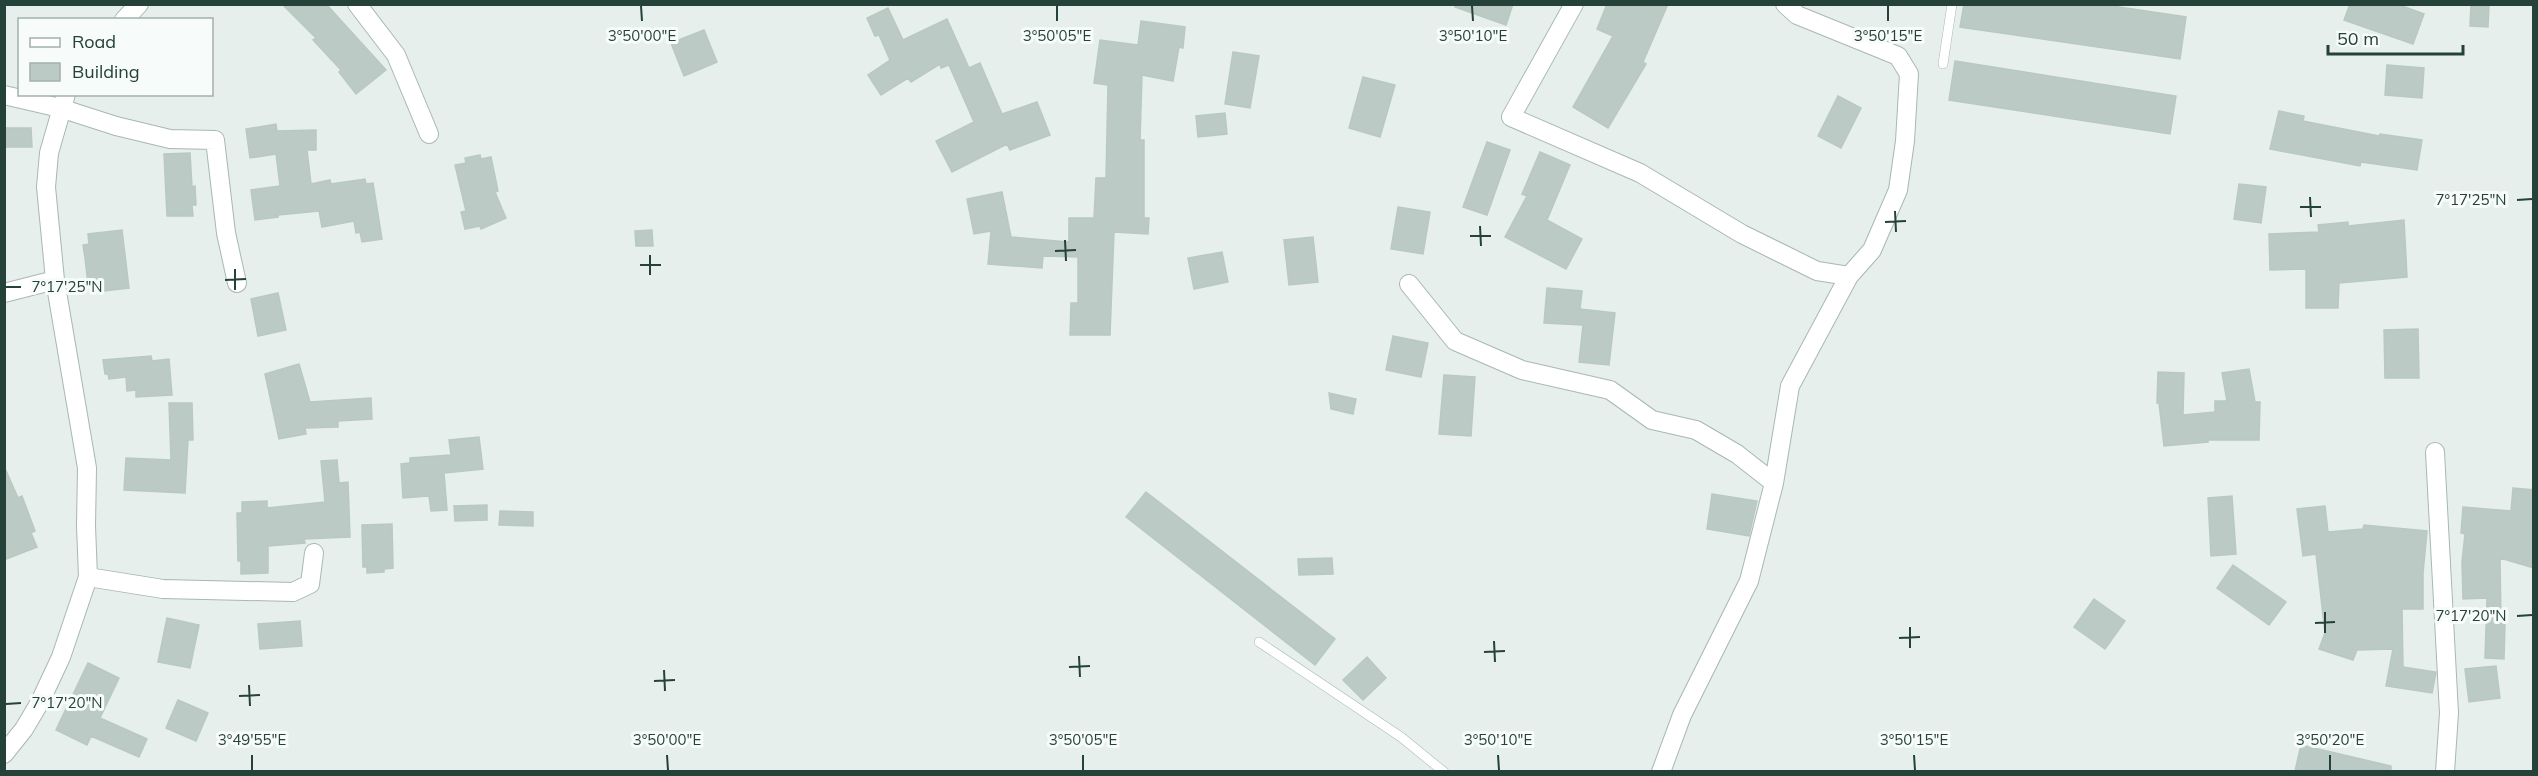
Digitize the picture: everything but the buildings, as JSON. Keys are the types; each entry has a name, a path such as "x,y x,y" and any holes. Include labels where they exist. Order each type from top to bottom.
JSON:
{"street":[{"path":"126,18 139,4"},
{"path":"357,4 396,55 429,134"},
{"path":"1574,4 1511,117 1640,173 1742,234 1817,271 1849,276"},
{"path":"1661,771 1682,715 1749,581 1774,483 1790,386 1849,276 1872,250 1898,190 1905,141 1909,74 1898,56 1797,15 1785,4"},
{"path":"4,95 63,101 116,126 170,139 215,140 226,233 237,283"},
{"path":"4,754 24,729 40,702 61,657 88,577 87,468 55,280 46,187 49,153 63,101"},
{"path":"4,293 55,280"},
{"path":"1409,284 1455,340 1522,370 1610,390 1652,420 1696,430 1737,454 1774,483"},
{"path":"2435,452 2449,713 2445,771"},
{"path":"88,577 163,588 292,592 310,584 314,553"}],"lane":[{"path":"1943,64 1952,4"},
{"path":"1259,642 1401,737 1444,771"}]}
